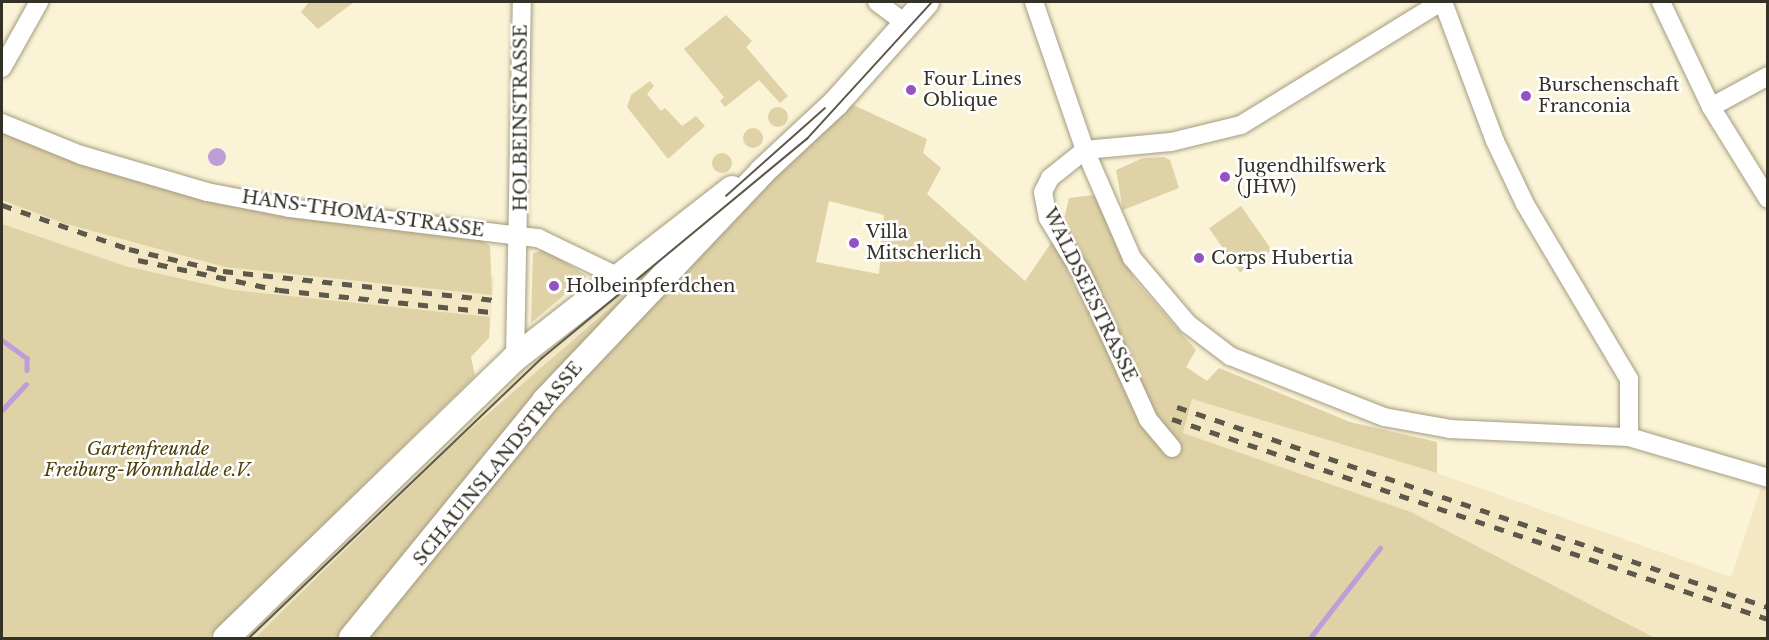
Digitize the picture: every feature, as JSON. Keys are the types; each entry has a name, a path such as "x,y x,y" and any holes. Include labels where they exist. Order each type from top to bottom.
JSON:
{"main road":[{"path":"226,639 515,358 615,275 762,172 908,25 926,2"},
{"name":"SCHAUINSLANDSTRASSE","path":"352,639 545,401 762,172"}],"street":[{"path":"2,68 39,2"},
{"name":"HOLBEINSTRASSE","path":"515,358 520,234 522,2"},
{"path":"877,2 908,25"},
{"path":"1034,2 1085,150 1123,238 1145,276 1188,324 1251,367 1384,417 1450,429 1629,437 1767,478"},
{"path":"1085,150 1171,142 1241,125 1442,2 1495,141 1525,204 1629,379 1629,437"},
{"path":"1661,2 1710,108 1767,199"},
{"path":"1710,108 1767,76"},
{"name":"HANS-THOMA-STRASSE","path":"2,123 81,155 207,192 316,212 520,234"},
{"name":"WALDSEESTRASSE","path":"1085,150 1050,178 1044,205 1148,418 1172,448"},
{"name":"HOLBEINSTRASSE","path":"520,234 615,275"}],"shaded area":[{"path":"217,148 223,151 226,157 223,163 217,166 211,163 208,157 211,151"},
{"path":"2,157 335,258 494,276 489,338 2,263"},
{"path":"694,239 451,446 255,638 234,638 600,293"},
{"path":"1192,399 1437,473 1731,577 1761,487 1767,489 1767,638 1655,638 1411,512 1183,433"}],"green space":[{"path":"309,2 354,2 318,29 301,12"},
{"path":"726,15 752,41 746,47 788,96 780,103 759,80 725,107 720,101 724,97 684,49"},
{"path":"650,81 654,86 647,94 661,111 665,108 682,126 696,116 705,126 668,159 627,107 631,95"},
{"path":"847,102 927,139 923,153 941,168 927,194 1025,281 1062,227 1069,198 1094,195 1135,280 1196,350 1186,367 1207,381 1219,368 1350,422 1437,442 1437,473 1192,399 1183,433 1411,512 1655,638 255,638 451,446","holes":["829,201 884,215 879,274 816,262"]},
{"path":"778,107 785,110 788,117 785,124 778,127 771,124 768,117 771,110"},
{"path":"753,128 760,131 763,138 760,145 753,148 746,145 743,138 746,131"},
{"path":"2,131 82,162 474,236 490,246 492,295 225,267 63,223 2,200"},
{"path":"722,153 729,156 732,163 729,170 722,173 715,170 712,163 715,156"},
{"path":"1164,157 1170,160 1179,188 1123,210 1116,170 1143,158"},
{"path":"1241,206 1272,250 1240,273 1209,228"},
{"name":"Gartenfreunde Freiburg-Wonnhalde e.V.","path":"2,224 125,266 232,290 490,317 489,338 471,357 475,376 208,638 2,638"},
{"path":"546,250 587,276 531,323 533,253"}],"waterway":[{"path":"2,340 27,358 27,370"},
{"path":"2,410 26,384"},
{"path":"1310,638 1380,548"}],"tram line":[{"path":"249,638 542,358 807,139 932,2"},
{"path":"726,196 825,108"}],"railway":[{"path":"2,205 129,249 223,271 494,300"},
{"path":"138,260 279,290 491,312"},
{"path":"1177,407 1768,607"},
{"path":"1172,419 1768,619"}],"place":[{"name":"Four Lines Oblique","path":"911,90"},
{"name":"Burschenschaft Franconia","path":"1526,96"},
{"name":"Jugendhilfswerk (JHW)","path":"1225,177"},
{"name":"Villa Mitscherlich","path":"854,243"},
{"name":"Corps Hubertia","path":"1199,258"},
{"name":"Holbeinpferdchen","path":"554,286"}]}
